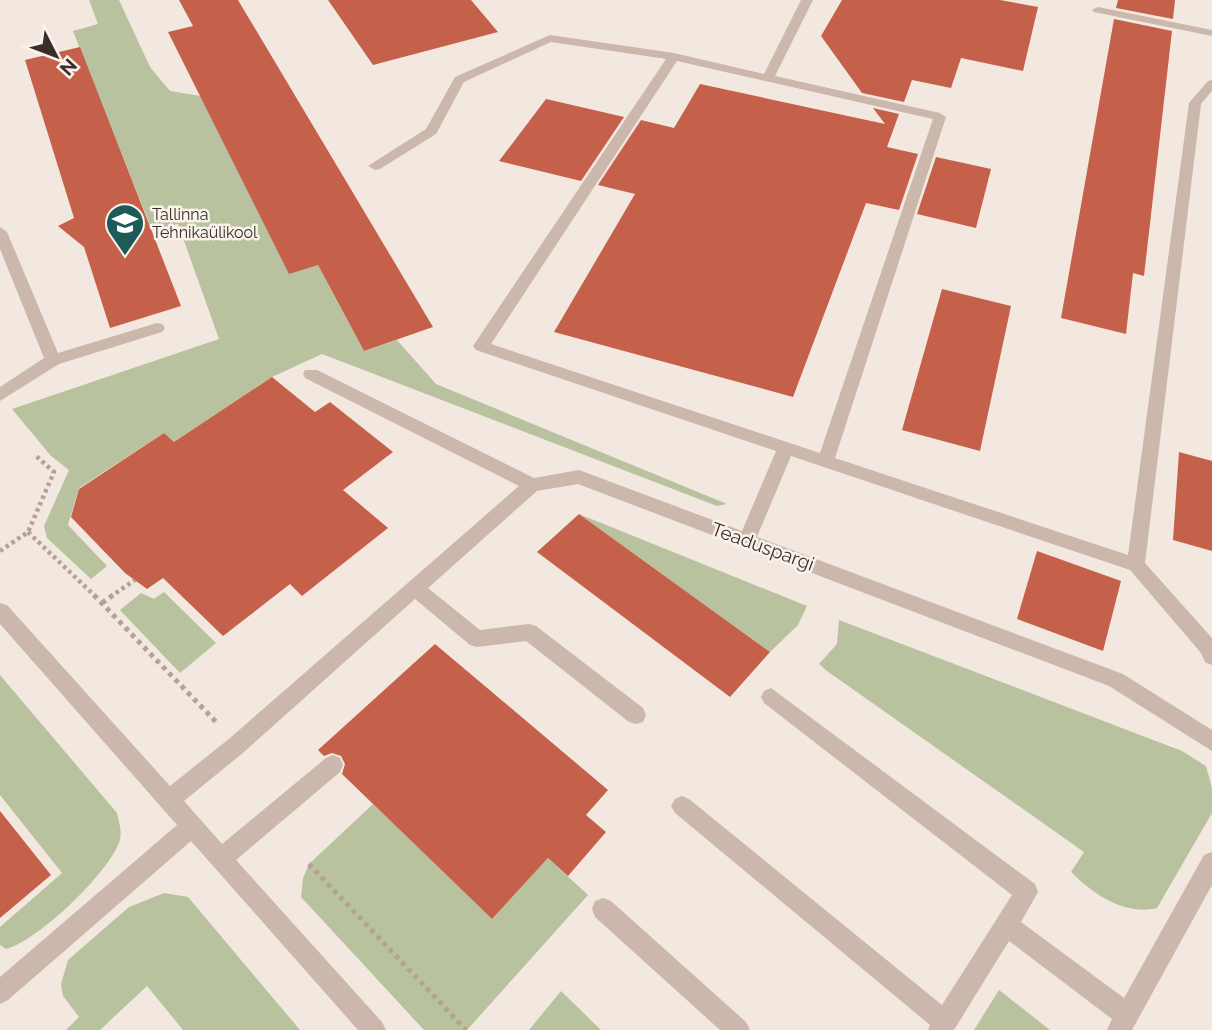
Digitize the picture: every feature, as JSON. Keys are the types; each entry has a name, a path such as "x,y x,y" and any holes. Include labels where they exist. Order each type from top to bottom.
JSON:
{"lane":[{"path":"769,76 807,0"},
{"path":"1098,10 1212,33"},
{"path":"375,166 431,131 459,80 550,38 674,57 769,76 940,117 826,461"},
{"path":"674,57 481,346 1136,565 1208,647 1212,656"},
{"path":"1136,565 1195,103 1212,84"},
{"path":"0,232 53,360"},
{"path":"0,395 53,360 157,328"},
{"path":"169,800 237,745 532,485 311,374"},
{"path":"747,540 786,448"},
{"name":"Teaduspargi","path":"532,485 579,477 747,540 1116,680 1212,741"},
{"path":"415,588 477,639 529,632 636,715"},
{"path":"0,611 373,1030"},
{"path":"682,806 943,1026 1027,892 771,697"},
{"path":"220,859 333,765"},
{"path":"0,992 191,827"},
{"path":"1006,925 1123,1023 1212,863"},
{"path":"603,909 738,1030"}],"path":[{"path":"0,551 28,532 54,472 35,455"},
{"path":"28,532 102,603 222,729"},
{"path":"102,603 135,580"},
{"path":"309,864 466,1030"}],"green space":[{"path":"89,0 119,0 150,67 170,91 201,96 318,265 364,351 397,340 436,384 727,504 717,506 322,354 272,377 174,442 164,433 79,488 68,525 107,566 91,579 47,538 44,526 69,470 51,456 12,409 219,339 178,224 152,230 73,31 98,24"},
{"path":"579,514 807,606 798,625 770,652"},
{"path":"164,592 216,643 180,673 120,610 141,593 154,599"},
{"path":"839,620 1182,751 1206,766 1212,788 1212,813 1157,908 1145,910 1122,906 1089,888 1071,872 1084,852 819,664 837,644"},
{"path":"0,675 117,813 121,833 114,854 71,904 36,933 6,949 0,945 0,927 62,873 0,795"},
{"path":"373,804 492,919 548,858 588,895 467,1030 424,1030 301,897 303,878 309,864"},
{"path":"164,893 188,897 300,1030 183,1030 147,986 100,1030 66,1030 79,1017 63,996 61,984 68,960 129,907"},
{"path":"999,990 1050,1030 974,1030"},
{"path":"561,991 601,1030 529,1030"}],"building":[{"path":"179,0 238,0 433,327 364,351 318,265 289,274 168,32 193,26"},
{"path":"328,0 471,0 498,32 373,65"},
{"path":"842,0 1000,0 1038,7 1023,71 961,58 951,88 912,80 904,102 862,93 821,36"},
{"path":"1118,0 1175,0 1173,19 1116,8"},
{"path":"1114,19 1172,31 1144,276 1133,273 1126,334 1061,318"},
{"path":"80,47 181,306 110,328 84,247 58,226 74,218 25,60"},
{"path":"700,84 885,124 873,108 899,114 887,147 918,154 899,210 866,203 793,397 554,332 635,194 598,185 641,120 674,128"},
{"path":"546,99 624,117 581,181 499,161"},
{"path":"936,157 991,169 976,228 917,214"},
{"path":"942,289 1011,306 980,451 902,430"},
{"path":"272,377 315,412 330,402 393,452 343,490 388,528 302,596 290,584 223,636 163,578 147,589 125,573 71,517 79,489 164,433 174,442"},
{"path":"1179,452 1212,461 1212,551 1173,540"},
{"path":"579,514 770,652 730,697 537,552"},
{"path":"1037,551 1121,581 1103,651 1017,619"},
{"path":"435,644 608,790 586,815 606,832 568,876 548,858 492,919 342,774 345,764 341,756 332,753 324,756 318,750"},
{"path":"0,811 51,875 0,918"}],"place":[{"name":"Tallinna Tehnikaülikool","path":"125,257"}]}
